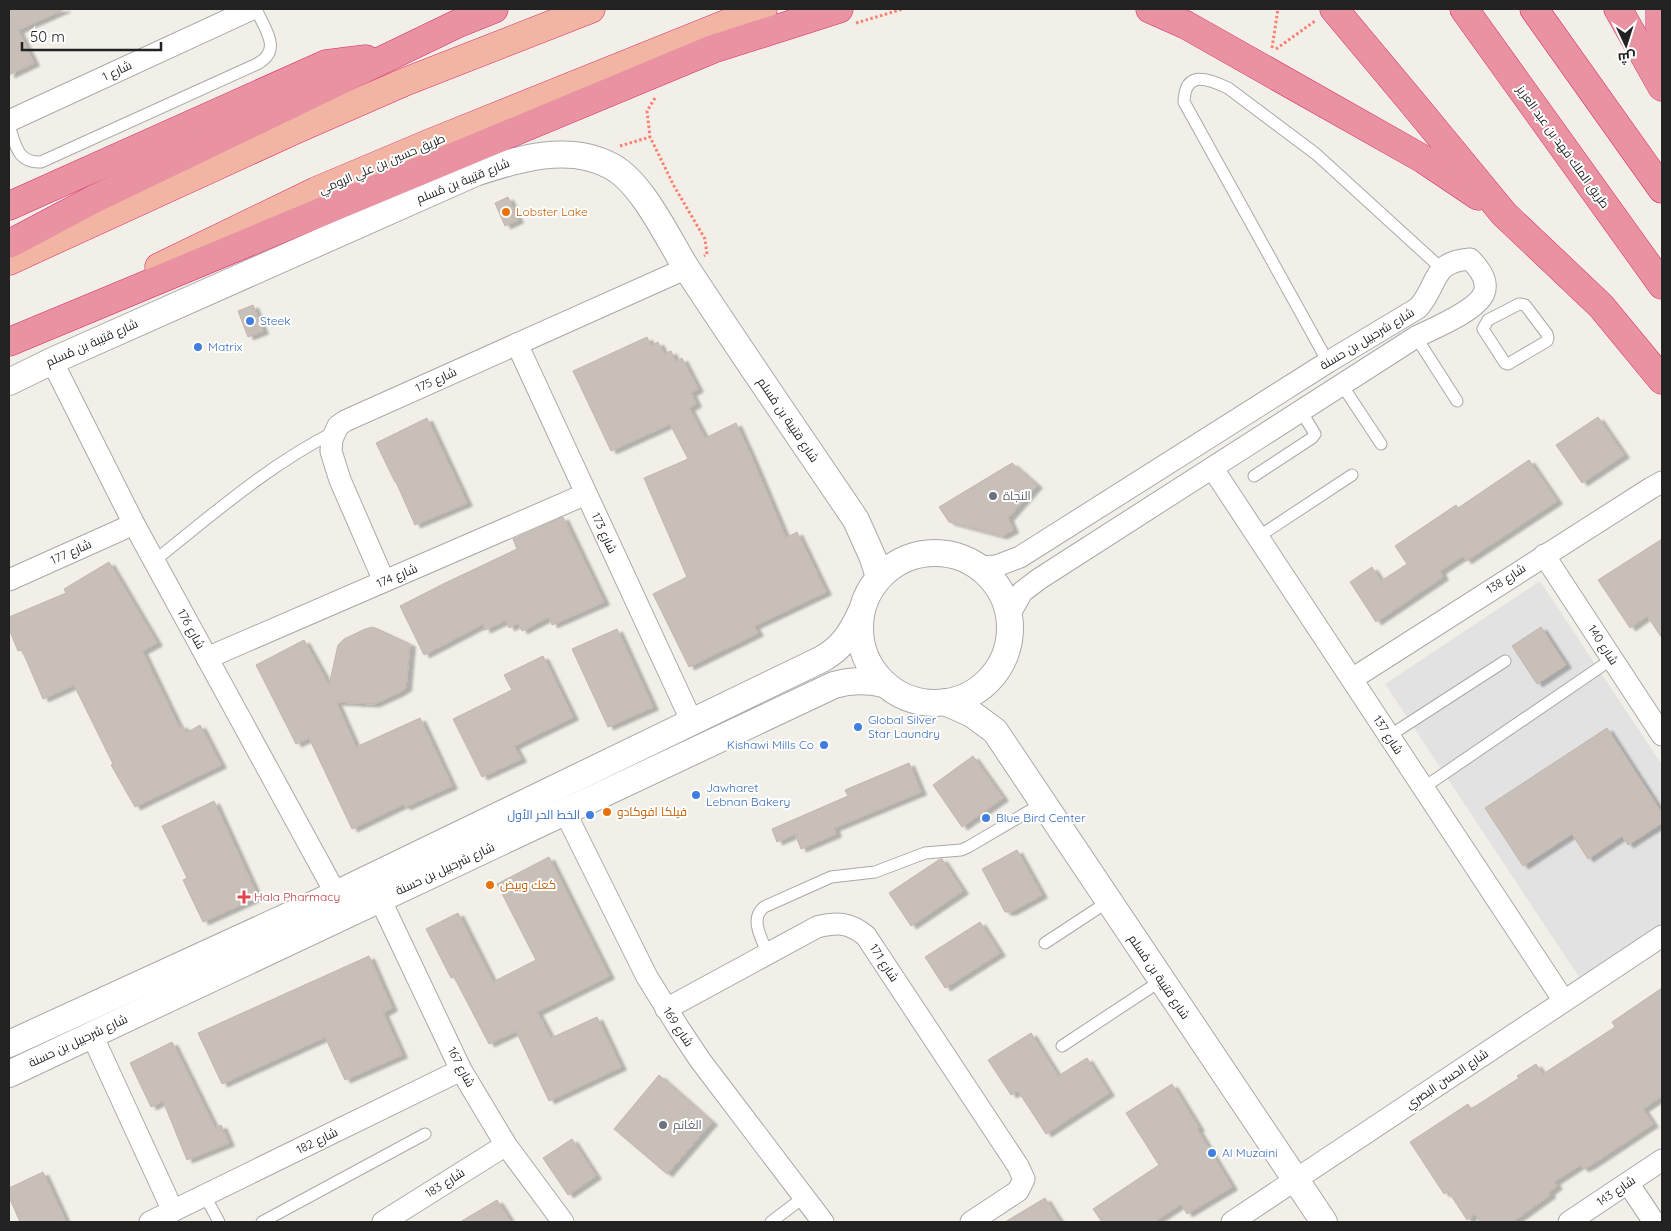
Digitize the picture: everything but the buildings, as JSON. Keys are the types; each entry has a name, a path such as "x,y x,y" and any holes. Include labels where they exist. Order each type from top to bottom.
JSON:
{"highway":[{"path":"9,244 94,199 459,23 494,9"},
{"path":"9,261 297,129 408,81 592,9"},
{"name":"طريق حسين بن علي الرومي","path":"9,340 316,191 439,139 763,9"},
{"path":"1150,9 1186,25 1423,159 1504,214"},
{"name":"طريق الملك فهد بن عبد العزيز","path":"1464,9 1662,285"},
{"path":"1534,9 1662,189"},
{"path":"1618,9 1662,87"},
{"path":"1660,9 1662,44"},
{"path":"1325,14 1412,101 1504,214 1601,306 1662,380"},
{"path":"9,340 713,49 844,17"},
{"path":"9,206 326,64 393,55"}],"street":[{"name":"شارع 1","path":"9,121 252,9"},
{"name":"شارع قتيبة بن مُسلم","path":"9,382 52,361 475,174 512,161 536,156 582,156 611,166 621,173 641,195 687,268 856,520 873,558 879,578"},
{"path":"9,194 44,190"},
{"path":"1442,269 1455,260 1470,259 1479,268 1484,280 1482,312"},
{"name":"شارع 175","path":"334,432 345,421 687,268"},
{"name":"شارع شرحبيل بن حسنة","path":"978,567 996,566 1020,557 1328,362 1418,308 1428,297 1433,280 1442,269"},
{"name":"شارع شرحبيل بن حسنة","path":"1008,615 1022,592 1039,579 1416,337 1462,314 1482,312"},
{"name":"شارع 173","path":"517,344 692,722"},
{"name":"شارع 176","path":"52,361 134,524 336,894"},
{"path":"334,432 332,451 340,480 384,581"},
{"name":"شارع 137","path":"1213,468 1564,1001"},
{"name":"شارع 138","path":"1352,680 1544,555 1662,482"},
{"name":"شارع 174","path":"207,658 586,494"},
{"name":"شارع قتيبة بن مُسلم","path":"856,520 880,539 914,556"},
{"name":"شارع 177","path":"9,580 134,524"},
{"path":"926,554 947,554 966,560 978,567 990,577 1006,604 1010,637 997,671 985,684 970,694 958,700 945,702 932,703 906,698 884,684 875,674 863,651 860,632 861,612 865,600 879,578 889,568 914,556 926,554"},
{"name":"شارع 140","path":"1544,555 1662,734"},
{"name":"شارع شرحبيل بن حسنة","path":"9,1044 336,894 830,654 845,640 861,612"},
{"name":"شارع شرحبيل بن حسنة","path":"9,1074 834,685 863,680 884,684"},
{"name":"شارع قتيبة بن مُسلم","path":"985,684 990,716 995,731 1324,1222"},
{"name":"شارع قتيبة بن مُسلم","path":"945,702 972,714 995,731"},
{"name":"شارع 169","path":"565,812 634,952 666,1009 700,1060 823,1222"},
{"name":"شارع 167","path":"380,899 461,1070 506,1145 563,1222"},
{"name":"شارع 171","path":"666,1009 817,927 833,923 857,928 866,936 1018,1166 1024,1179 1018,1191 971,1222"},
{"name":"شارع الحسن البصري","path":"1232,1222 1662,936"},
{"path":"92,1035 173,1212"},
{"name":"شارع 182","path":"150,1222 461,1070"},
{"name":"شارع 183","path":"383,1222 506,1145"},
{"name":"شارع 143","path":"1569,1222 1662,1160"},
{"path":"1628,1183 1654,1222"}],"lane":[{"path":"9,126 19,153 25,160 41,162 256,64 264,60 269,54 272,45 256,9"},
{"path":"1328,362 1184,102 1184,91 1190,82 1201,78 1212,80 1228,88 1316,154 1442,269"},
{"path":"1523,304 1548,334 1547,341 1508,364 1483,330 1482,312 1523,304"},
{"path":"1416,337 1457,401"},
{"path":"1342,385 1381,444"},
{"path":"1254,476 1312,438 1315,434 1300,412"},
{"path":"154,561 253,481 310,444 334,432"},
{"path":"1258,537 1352,475"},
{"path":"1423,788 1612,659"},
{"path":"1389,736 1505,661"},
{"path":"768,954 756,921 758,913 764,907 831,877 875,872 925,853 961,850 1043,803"},
{"path":"1045,942 1109,901"},
{"path":"1062,1046 1162,980"},
{"path":"262,1222 425,1134"},
{"path":"205,1196 219,1222"},
{"path":"771,1222 804,1197"}],"path":[{"path":"844,17 903,9"},
{"path":"1271,53 1325,14"},
{"path":"661,93 655,98 647,111 650,137 674,186 705,239 707,254 687,268"}],"shaded area":[{"path":"1540,581 1662,765 1662,923 1579,977 1385,684"}],"place":[{"name":"Lobster Lake","path":"506,212"},
{"name":"Steek","path":"250,321"},
{"name":"Matrix","path":"198,347"},
{"name":"النجاة","path":"993,496"},
{"name":"Global Silver Star Laundry","path":"858,727"},
{"name":"Kishawi Mills Co","path":"824,745"},
{"name":"Jawharet Lebnan Bakery","path":"696,795"},
{"name":"فيلكا افوكادو","path":"607,812"},
{"name":"الخط الحر الأول","path":"590,815"},
{"name":"Blue Bird Center","path":"986,818"},
{"name":"كعك وبيض","path":"490,885"},
{"name":"Hala Pharmacy","path":"244,897"},
{"name":"الغانم","path":"663,1125"},
{"name":"Al Muzaini","path":"1212,1153"}]}
